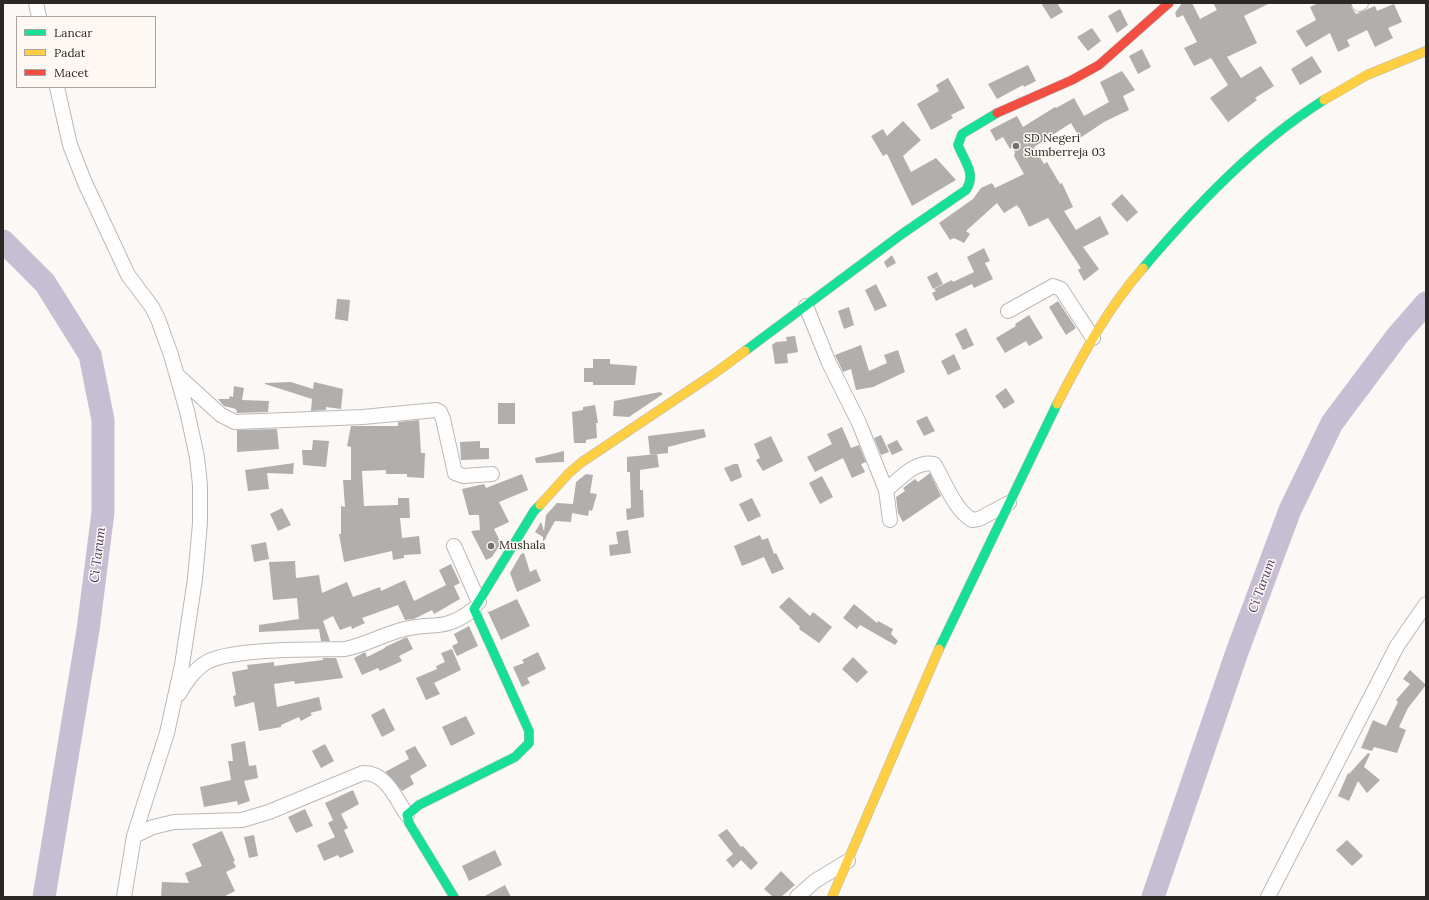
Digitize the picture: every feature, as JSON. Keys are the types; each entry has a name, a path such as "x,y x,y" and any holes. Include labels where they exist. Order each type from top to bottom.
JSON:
{"street":[{"path":"36,3 39,16"},
{"path":"175,700 181,690 203,665 220,658 271,651 345,649 370,643 391,633 410,627 446,625 460,619 476,606 534,511 569,473 588,458 695,386 806,306 902,234 971,186 973,181 972,174 958,145 962,134 1001,111 1089,72 1103,62 1155,7 1169,3"},
{"path":"832,897 933,662 1060,400 1093,338 1111,309 1138,273 1190,215 1251,156 1304,113 1334,93 1370,74 1426,51"},
{"path":"57,88 70,146 76,164 117,254 134,284 152,307 158,319 177,375 197,457 200,485 200,523 190,622 167,733 134,836 124,897"},
{"path":"1008,311 1053,286 1058,287 1093,338"},
{"path":"806,306 829,363 859,423 886,490 890,520"},
{"path":"177,375 221,415 235,422 363,417 436,410 440,412 443,419 455,473 463,476 492,474"},
{"path":"886,490 919,464 927,462 934,464 956,503 965,516 972,520 979,519 1009,503"},
{"path":"407,815 419,805 515,757 528,746 530,741 529,731 476,606 454,546"},
{"path":"1268,897 1397,646 1426,604"},
{"path":"134,836 153,827 174,822 242,820 269,812 363,773 374,774 384,781 407,815 409,823 454,897"},
{"path":"797,897 815,881 848,860"}],"building":[{"path":"1041,3 1057,3 1063,12 1051,19"},
{"path":"1182,3 1192,3 1200,19 1217,10 1213,3 1270,3 1244,16 1257,43 1227,57 1241,78 1261,66 1274,86 1255,98 1257,100 1228,122 1210,98 1228,85 1211,58 1194,66 1184,48 1197,42 1183,15 1177,18 1175,13"},
{"path":"1318,3 1351,3 1356,14 1375,6 1377,11 1394,4 1402,22 1388,28 1393,38 1375,47 1367,30 1347,40 1350,46 1338,52 1330,33 1306,47 1296,31 1316,20 1310,7"},
{"path":"1120,9 1128,25 1117,33 1108,16"},
{"path":"1092,28 1101,41 1088,51 1077,37"},
{"path":"1142,49 1151,67 1138,74 1129,56"},
{"path":"1312,56 1322,72 1300,85 1291,69"},
{"path":"1028,65 1036,81 1024,87 1023,85 997,99 988,84"},
{"path":"1122,71 1135,90 1123,96 1129,110 1104,122 1080,138 1071,123 1034,147 1044,164 1047,162 1060,184 1062,183 1073,207 1064,211 1076,230 1100,216 1109,234 1083,247 1099,269 1084,281 1078,270 1081,268 1048,218 1029,227 1017,205 1004,213 997,203 966,231 970,234 964,243 954,238 950,240 939,223 973,199 981,188 992,183 995,188 1024,174 1014,156 1015,152 1012,147 1010,149 1003,137 996,141 990,130 1017,116 1023,127 1055,107 1056,108 1074,98 1084,116 1109,102 1100,82"},
{"path":"948,78 965,108 951,115 953,118 931,130 917,104 939,91 936,85"},
{"path":"903,121 921,140 903,156 911,172 936,158 956,180 912,206 887,154 883,156 871,136 883,129 887,136"},
{"path":"1122,194 1138,212 1127,222 1111,204"},
{"path":"984,248 990,261 985,263 993,279 974,288 972,284 936,301 932,293 936,291 934,289 952,280 953,282 974,272 967,257"},
{"path":"892,255 896,263 887,268 884,262"},
{"path":"937,272 943,284 933,289 927,277"},
{"path":"876,284 887,306 875,311 865,290"},
{"path":"337,299 350,300 348,321 335,319"},
{"path":"1058,301 1076,328 1066,335 1049,307"},
{"path":"849,307 854,325 844,329 838,311"},
{"path":"1029,315 1043,338 1029,346 1026,341 1005,353 996,338 1016,326 1015,324"},
{"path":"966,328 974,345 963,350 955,334"},
{"path":"795,336 798,352 787,354 788,363 775,364 772,345 776,342 787,341 786,337"},
{"path":"861,345 869,371 887,363 884,355 898,350 905,372 873,387 856,390 851,369 843,372 835,355"},
{"path":"954,354 961,369 948,375 941,361"},
{"path":"593,359 610,359 610,364 637,366 635,385 593,385 593,382 584,382 584,368 593,368"},
{"path":"291,382 313,389 314,382 343,389 341,409 326,407 326,410 311,411 312,399 265,384"},
{"path":"234,386 244,388 242,400 269,401 268,412 237,413 236,409 224,406 218,399 229,399 230,396 233,397"},
{"path":"1006,388 1015,402 1004,409 995,396"},
{"path":"660,392 663,394 629,417 613,416 614,401"},
{"path":"498,403 515,403 515,424 498,424"},
{"path":"595,405 598,423 596,423 597,438 586,440 586,443 574,443 572,412 583,410 583,407"},
{"path":"927,416 935,431 924,436 916,421"},
{"path":"419,420 421,453 425,453 424,478 407,477 407,474 386,474 386,470 362,471 364,506 398,505 398,498 409,498 410,518 400,518 402,538 419,536 421,554 404,555 404,558 393,560 392,551 344,562 339,534 341,534 341,506 345,507 343,480 351,480 351,447 347,446 351,426 398,426 398,422"},
{"path":"842,427 851,448 859,445 866,462 861,464 865,472 852,478 843,458 815,472 807,457 832,444 827,434"},
{"path":"277,429 279,449 237,452 237,430"},
{"path":"704,429 706,437 668,447 668,453 650,455 648,436"},
{"path":"881,435 889,452 881,455 874,438"},
{"path":"771,436 783,461 763,471 756,460 760,458 754,444"},
{"path":"313,440 329,441 326,467 303,465 302,450 312,450"},
{"path":"897,440 903,450 892,455 887,445"},
{"path":"480,441 480,448 489,448 489,459 461,460 460,442"},
{"path":"564,451 564,462 536,463 535,458"},
{"path":"657,454 659,467 640,470 640,490 643,490 644,517 627,520 626,509 631,508 630,472 627,472 627,457"},
{"path":"294,463 293,474 267,473 269,489 248,491 245,470"},
{"path":"738,464 742,477 731,482 724,468"},
{"path":"930,473 941,496 903,522 898,513 896,497 905,491 903,488 915,479 918,482"},
{"path":"522,474 528,490 499,502 509,522 494,529 501,543 492,557 486,560 471,531 480,530 479,515 469,515 462,489 484,484 486,488"},
{"path":"586,474 593,475 590,493 597,494 592,511 589,510 588,516 572,513 571,522 555,521 546,537 547,539 546,538 543,542 543,537 535,532 541,522 544,531 546,515 557,503 573,504 576,482"},
{"path":"822,476 833,497 820,504 809,483"},
{"path":"752,498 761,516 748,522 739,504"},
{"path":"282,508 291,525 278,531 270,514"},
{"path":"628,530 631,553 610,556 609,545 618,544 616,532"},
{"path":"760,535 762,540 768,538 774,554 776,553 784,569 772,574 764,557 742,566 734,546"},
{"path":"266,542 269,559 254,562 251,545"},
{"path":"524,553 530,572 536,569 541,581 517,592 510,573 521,554"},
{"path":"295,561 296,578 319,575 322,593 347,582 353,597 380,587 381,591 405,580 414,601 446,585 439,570 451,564 460,583 454,586 460,599 434,614 432,610 414,619 405,620 398,605 362,618 365,623 352,629 351,626 340,630 333,616 323,621 330,641 321,641 319,629 259,632 259,625 299,619 297,598 273,600 269,562"},
{"path":"789,597 810,616 813,612 832,627 819,643 799,629 800,627 779,607"},
{"path":"517,599 530,626 501,640 487,610 489,612"},
{"path":"854,604 877,623 878,621 893,629 891,634 898,641 895,645 860,625 857,629 843,618"},
{"path":"469,626 478,646 457,656 452,646 458,643 454,634"},
{"path":"407,637 413,649 399,656 402,661 380,671 378,668 362,675 354,658 365,652 367,657"},
{"path":"452,649 461,670 434,683 440,694 426,700 416,678 437,669 436,666 445,662 441,653"},
{"path":"538,652 546,669 527,678 530,683 522,687 513,667 524,663 522,660"},
{"path":"853,657 868,672 857,683 842,669"},
{"path":"323,658 336,658 343,678 295,684 294,681 274,684 277,707 319,697 322,710 310,713 312,715 301,721 299,717 281,725 281,727 259,731 254,702 235,707 233,696 236,695 232,672 248,669 247,665 274,662 274,666 323,660"},
{"path":"1410,670 1426,685 1408,708 1399,727 1406,730 1397,753 1374,747 1372,751 1361,748 1373,720 1386,726 1398,702 1396,700 1410,684 1403,679"},
{"path":"384,708 395,730 382,737 371,715"},
{"path":"466,716 475,734 451,746 442,727"},
{"path":"245,741 249,766 256,765 258,778 244,781 250,801 238,805 237,801 204,807 200,787 231,780 228,761 233,761 231,744"},
{"path":"325,744 334,761 321,768 312,751"},
{"path":"415,746 427,766 410,776 414,784 402,791 385,772 409,759 405,751"},
{"path":"1368,753 1370,754 1364,767 1380,780 1367,793 1358,781 1349,801 1338,796 1348,773 1349,774"},
{"path":"353,790 359,804 341,814 348,828 344,830 354,852 340,858 338,855 324,861 317,845 335,837 328,823 333,820 325,803"},
{"path":"305,809 313,826 296,833 288,817"},
{"path":"727,829 741,847 743,846 758,863 751,870 741,860 733,868 726,860 733,854 718,835"},
{"path":"222,831 235,861 233,861 236,867 226,872 235,891 223,897 161,897 162,882 189,883 185,873 202,866 192,844"},
{"path":"254,835 258,856 249,858 244,837"},
{"path":"1347,840 1363,856 1352,866 1336,850"},
{"path":"495,850 502,865 469,881 462,866"},
{"path":"781,871 795,885 781,897 773,897 764,889"},
{"path":"505,885 511,897 483,897"}],"waterway":[{"name":"Ci Tarum","path":"3,241 45,283 90,355 103,420 103,512 88,630 44,897"},
{"name":"Ci Tarum","path":"1153,897 1237,652 1290,510 1332,423 1398,335 1426,303"}],"traffic: fast":[{"path":"1143,268 1205,199 1227,177 1274,136 1298,117 1324,100"},
{"path":"745,351 902,234 966,190 969,184 970,173 958,145 962,134 997,113"},
{"path":"939,649 1057,404"},
{"path":"454,897 409,823 407,815 419,805 515,757 529,743 529,731 474,609 534,511 540,505"}],"traffic: slow":[{"path":"1324,100 1367,75 1426,51"},
{"path":"1057,404 1096,333 1118,300 1143,268"},
{"path":"540,505 569,473 582,462 715,373 745,351"},
{"path":"832,897 939,649"}],"traffic: jam":[{"path":"997,113 1072,80 1099,65 1169,3"}],"place":[{"name":"SD Negeri Sumberreja 03","path":"1016,146"},
{"name":"Mushala","path":"491,546"}]}
